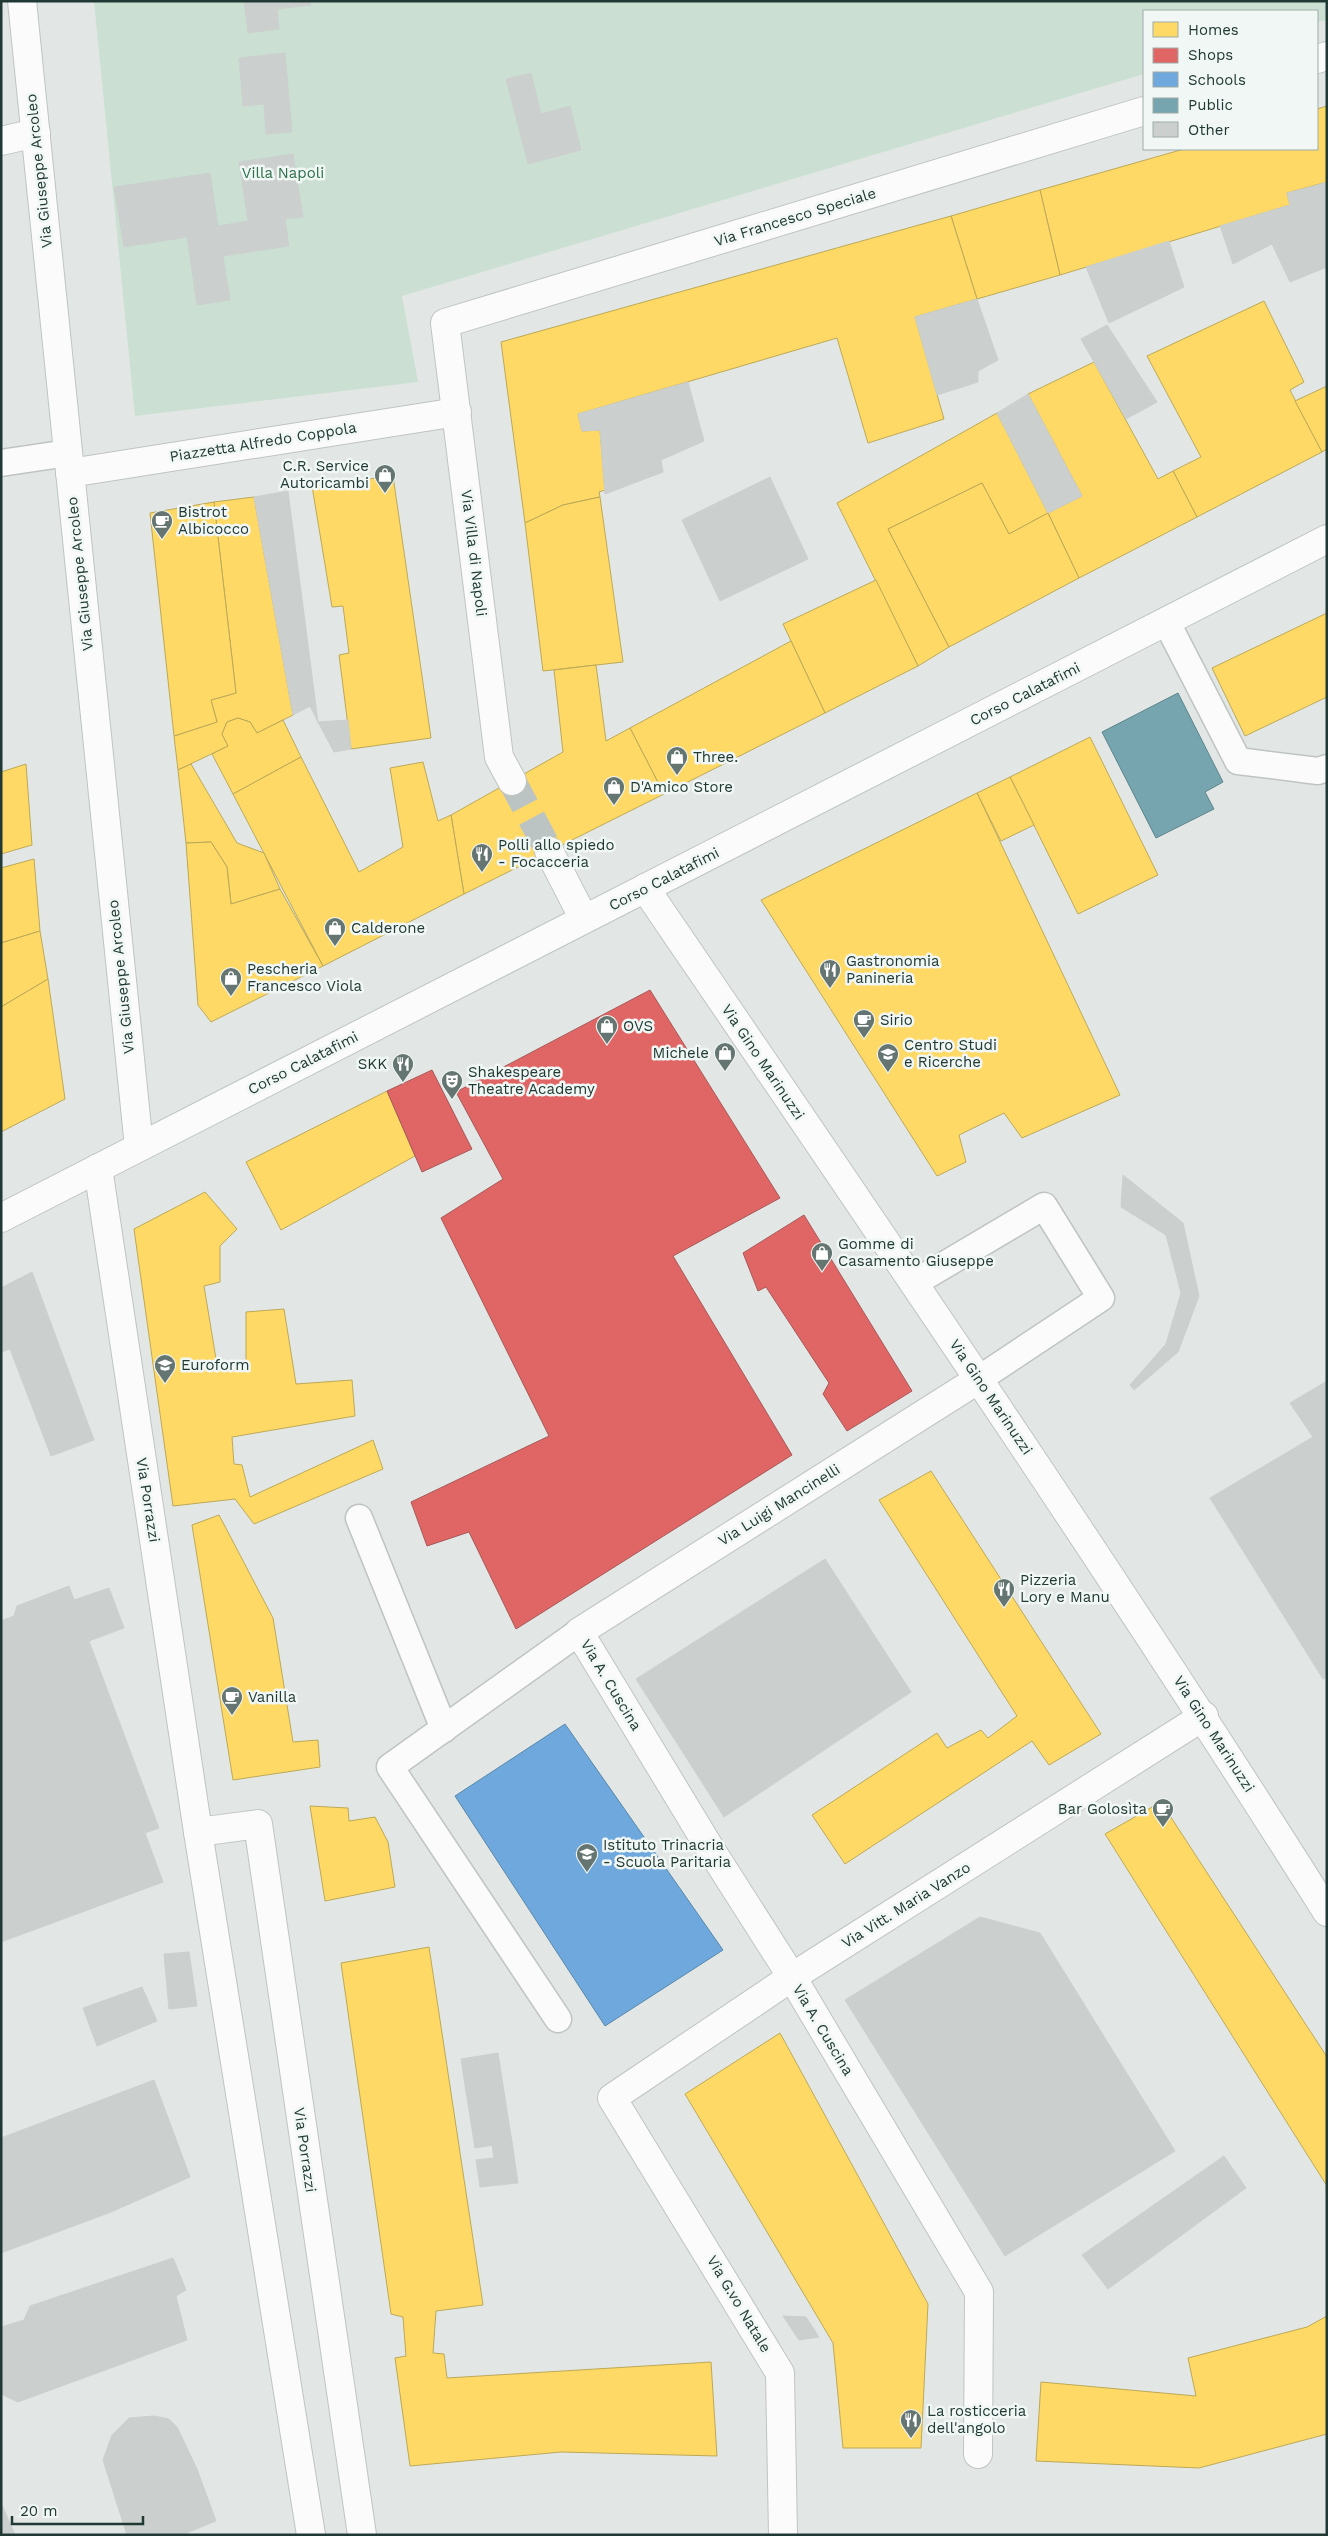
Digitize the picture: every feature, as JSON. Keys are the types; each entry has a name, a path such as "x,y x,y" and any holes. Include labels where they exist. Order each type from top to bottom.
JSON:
{"street":[{"name":"Via Giuseppe Arcoleo","path":"22,1 139,1147"},
{"name":"Via Francesco Speciale","path":"445,323 1143,111"},
{"path":"1,141 36,133"},
{"name":"Via Villa di Napoli","path":"445,323 499,757 512,781"},
{"name":"Piazzetta Alfredo Coppola","path":"69,463 457,412"},
{"name":"Corso Calatafimi","path":"1,1218 1327,539"},
{"path":"549,851 584,919"},
{"name":"Via Gino Marinuzzi","path":"645,888 979,1379 1204,1716 1327,1912"},
{"name":"Via Porrazzi","path":"98,1168 198,1832 311,2535"},
{"name":"Via Luigi Mancinelli","path":"579,1632 979,1379"},
{"name":"Via A. Cuscina","path":"579,1632 711,1850 792,1977 979,2292 978,2454"},
{"name":"Via Vitt. Maria Vanzo","path":"612,2098 792,1977 1204,1716"},
{"name":"Via Porrazzi","path":"198,1832 258,1824 362,2535"},
{"name":"Via G.vo Natale","path":"612,2098 780,2373 783,2535"}],"lane":[{"path":"1,463 69,463"},
{"path":"1166,621 1238,761 1318,771 1327,768"},
{"path":"914,1283 1044,1206 1101,1298 979,1379"},
{"path":"359,1518 444,1729"},
{"path":"558,2019 390,1768 579,1632"}],"green space":[{"name":"Villa Napoli","path":"94,1 1327,1 1327,20 1318,22 1318,10 1143,10 1143,74 402,296 418,382 135,416"}],"building: Homes":[{"path":"1327,106 1327,182 1287,193 1290,205 1060,275 1040,190 1180,150 1318,150 1318,109"},
{"path":"1040,190 1060,275 977,299 951,216"},
{"path":"951,216 977,299 915,317 944,419 868,443 837,338 578,414 582,431 600,430 605,490 599,492 600,497 563,505 525,523 501,342"},
{"path":"1264,301 1304,382 1290,390 1322,452 1197,517 1173,471 1201,457 1147,356"},
{"path":"1094,362 1158,479 1173,471 1197,517 1079,578 1048,513 1082,496 1028,394"},
{"path":"1327,386 1327,449 1322,452 1295,401"},
{"path":"997,413 1048,513 1009,534 982,483 888,529 949,647 918,666 837,503"},
{"path":"393,476 431,738 351,749 339,655 349,653 343,606 332,607 312,486"},
{"path":"982,483 1009,534 1048,513 1079,578 949,647 888,529"},
{"path":"254,497 293,715 257,733 250,722 238,718 227,722 222,734 228,746 178,770 174,736 217,722 211,700 236,693 214,502"},
{"path":"600,497 623,662 543,671 525,523 563,505"},
{"path":"214,502 236,693 211,700 217,722 174,736 150,513"},
{"path":"876,580 918,666 825,713 783,624"},
{"path":"1327,613 1327,697 1245,736 1212,668"},
{"path":"791,641 825,713 664,794 630,728"},
{"path":"596,665 606,741 630,728 664,794 464,894 451,815 563,752 554,670"},
{"path":"238,718 250,722 257,733 283,720 301,757 233,794 212,754 228,746 222,734 227,722"},
{"path":"1090,737 1158,875 1078,914 1010,777"},
{"path":"301,757 359,872 403,847 390,768 423,762 438,821 451,815 464,894 323,966 233,794"},
{"path":"26,764 32,845 1,854 1,772"},
{"path":"191,764 237,843 264,853 280,889 231,904 227,867 211,842 186,843 178,770"},
{"path":"1010,777 1034,825 1001,841 977,793"},
{"path":"977,793 1120,1095 1022,1138 1004,1113 959,1135 966,1162 937,1176 761,900"},
{"path":"211,842 227,867 231,904 280,889 323,966 211,1022 198,1005 186,843"},
{"path":"34,859 40,931 1,943 1,868"},
{"path":"40,931 48,979 1,1007 1,943"},
{"path":"48,979 65,1099 1,1132 1,1007"},
{"path":"387,1091 415,1156 281,1230 246,1162"},
{"path":"205,1192 237,1229 220,1246 220,1282 204,1286 217,1365 246,1366 246,1312 284,1309 296,1384 352,1380 355,1416 232,1437 234,1464 242,1465 250,1497 373,1440 383,1469 254,1524 235,1499 173,1506 134,1229"},
{"path":"931,1471 1101,1734 1049,1765 1032,1741 845,1864 812,1815 937,1733 947,1748 981,1730 988,1738 1017,1716 879,1500"},
{"path":"219,1515 273,1618 293,1742 318,1740 320,1767 233,1780 192,1525"},
{"path":"1161,1802 1327,2057 1327,2186 1105,1834"},
{"path":"310,1806 348,1808 349,1821 375,1817 388,1842 395,1887 325,1901"},
{"path":"429,1947 483,2305 436,2311 433,2353 444,2354 447,2378 711,2362 717,2456 561,2452 410,2466 395,2358 406,2356 403,2317 391,2314 341,1963"},
{"path":"780,2033 928,2304 921,2448 843,2448 833,2343 685,2094"},
{"path":"1327,2316 1327,2434 1199,2468 1036,2461 1041,2382 1196,2396 1188,2358 1307,2327"}],"building: Shops":[{"path":"650,990 780,1198 673,1256 792,1455 516,1629 469,1532 427,1546 411,1502 549,1436 441,1218 503,1179 456,1092"},
{"path":"432,1070 472,1149 422,1172 387,1091"},
{"path":"804,1215 912,1391 847,1431 823,1394 829,1383 766,1287 758,1291 743,1253"}],"building: Schools":[{"name":"Istituto Trinacria - Scuola Paritaria","path":"565,1724 723,1950 605,2026 455,1796"}],"building: Public":[{"path":"1178,693 1223,782 1205,792 1214,809 1156,838 1102,732"}],"building: Other":[{"path":"244,1 310,1 311,5 277,9 279,29 248,33"},
{"path":"285,53 292,132 266,134 264,104 243,106 239,58"},
{"path":"531,73 541,114 570,106 581,150 528,164 506,79"},
{"path":"293,154 303,217 285,219 289,246 223,256 230,300 197,305 187,237 124,247 114,187 210,173 218,226 248,221 239,162"},
{"path":"1327,182 1327,231 1314,186"},
{"path":"1314,186 1327,231 1327,267 1290,282 1272,244 1233,264 1220,226 1290,205 1287,193"},
{"path":"1169,241 1184,287 1109,323 1086,267"},
{"path":"977,299 998,360 978,371 978,382 937,395 915,317"},
{"path":"1107,325 1157,402 1126,419 1081,339"},
{"path":"688,382 704,441 661,460 663,472 605,494 600,430 582,431 578,414"},
{"path":"1028,394 1082,496 1048,513 997,413"},
{"path":"770,477 808,559 720,601 682,520"},
{"path":"288,491 318,722 310,706 293,715 254,497"},
{"path":"348,720 351,749 334,752 318,722"},
{"path":"1123,1175 1183,1223 1199,1296 1178,1352 1134,1390 1130,1385 1166,1344 1181,1293 1166,1235 1121,1207"},
{"path":"32,1272 94,1440 51,1456 10,1349 1,1352 1,1288"},
{"path":"1327,1381 1327,1677 1323,1679 1210,1498 1313,1437 1290,1403"},
{"path":"825,1559 911,1692 724,1817 636,1679"},
{"path":"69,1586 74,1600 109,1588 124,1628 89,1641 159,1828 145,1833 163,1882 1,1942 1,1621 14,1616 17,1606"},
{"path":"980,1917 1040,1933 1175,2151 1005,2256 845,2000"},
{"path":"189,1952 197,2006 169,2009 164,1954"},
{"path":"142,1987 157,2021 97,2046 83,2008"},
{"path":"498,2053 502,2079 465,2085 461,2059"},
{"path":"502,2079 512,2142 475,2148 465,2085"},
{"path":"154,2080 190,2177 111,2212 1,2253 1,2138"},
{"path":"512,2142 518,2183 480,2187 476,2160 494,2158 492,2145"},
{"path":"1224,2156 1246,2188 1108,2289 1082,2255"},
{"path":"173,2258 186,2290 176,2296 187,2340 18,2402 1,2394 1,2327 24,2320 30,2306"},
{"path":"783,2316 806,2317 819,2337 799,2340"},
{"path":"154,2416 169,2419 177,2427 197,2469 216,2521 181,2535 127,2535 103,2460 112,2435 129,2418"},
{"path":"1,2503 15,2535 1,2535"}],"tunnel":[{"path":"512,781 549,851"}],"place":[{"name":"C.R. Service Autoricambi","path":"385,494"},
{"name":"Bistrot Albicocco","path":"162,540"},
{"name":"Three.","path":"677,776"},
{"name":"D'Amico Store","path":"614,806"},
{"name":"Polli allo spiedo - Focacceria","path":"482,873"},
{"name":"Calderone","path":"335,947"},
{"name":"Gastronomia Panineria","path":"830,989"},
{"name":"Pescheria Francesco Viola","path":"231,997"},
{"name":"Sirio","path":"864,1039"},
{"name":"OVS","path":"607,1045"},
{"name":"Michele","path":"725,1072"},
{"name":"Centro Studi e Ricerche","path":"888,1073"},
{"name":"SKK","path":"403,1083"},
{"name":"Shakespeare Theatre Academy","path":"452,1100"},
{"name":"Gomme di Casamento Giuseppe","path":"822,1272"},
{"name":"Euroform","path":"165,1384"},
{"name":"Pizzeria Lory e Manu","path":"1004,1608"},
{"name":"Vanilla","path":"232,1716"},
{"name":"Bar Golosìta","path":"1163,1828"},
{"name":"Istituto Trinacria - Scuola Paritaria","path":"587,1873"},
{"name":"La rosticceria dell'angolo","path":"911,2439"}]}
